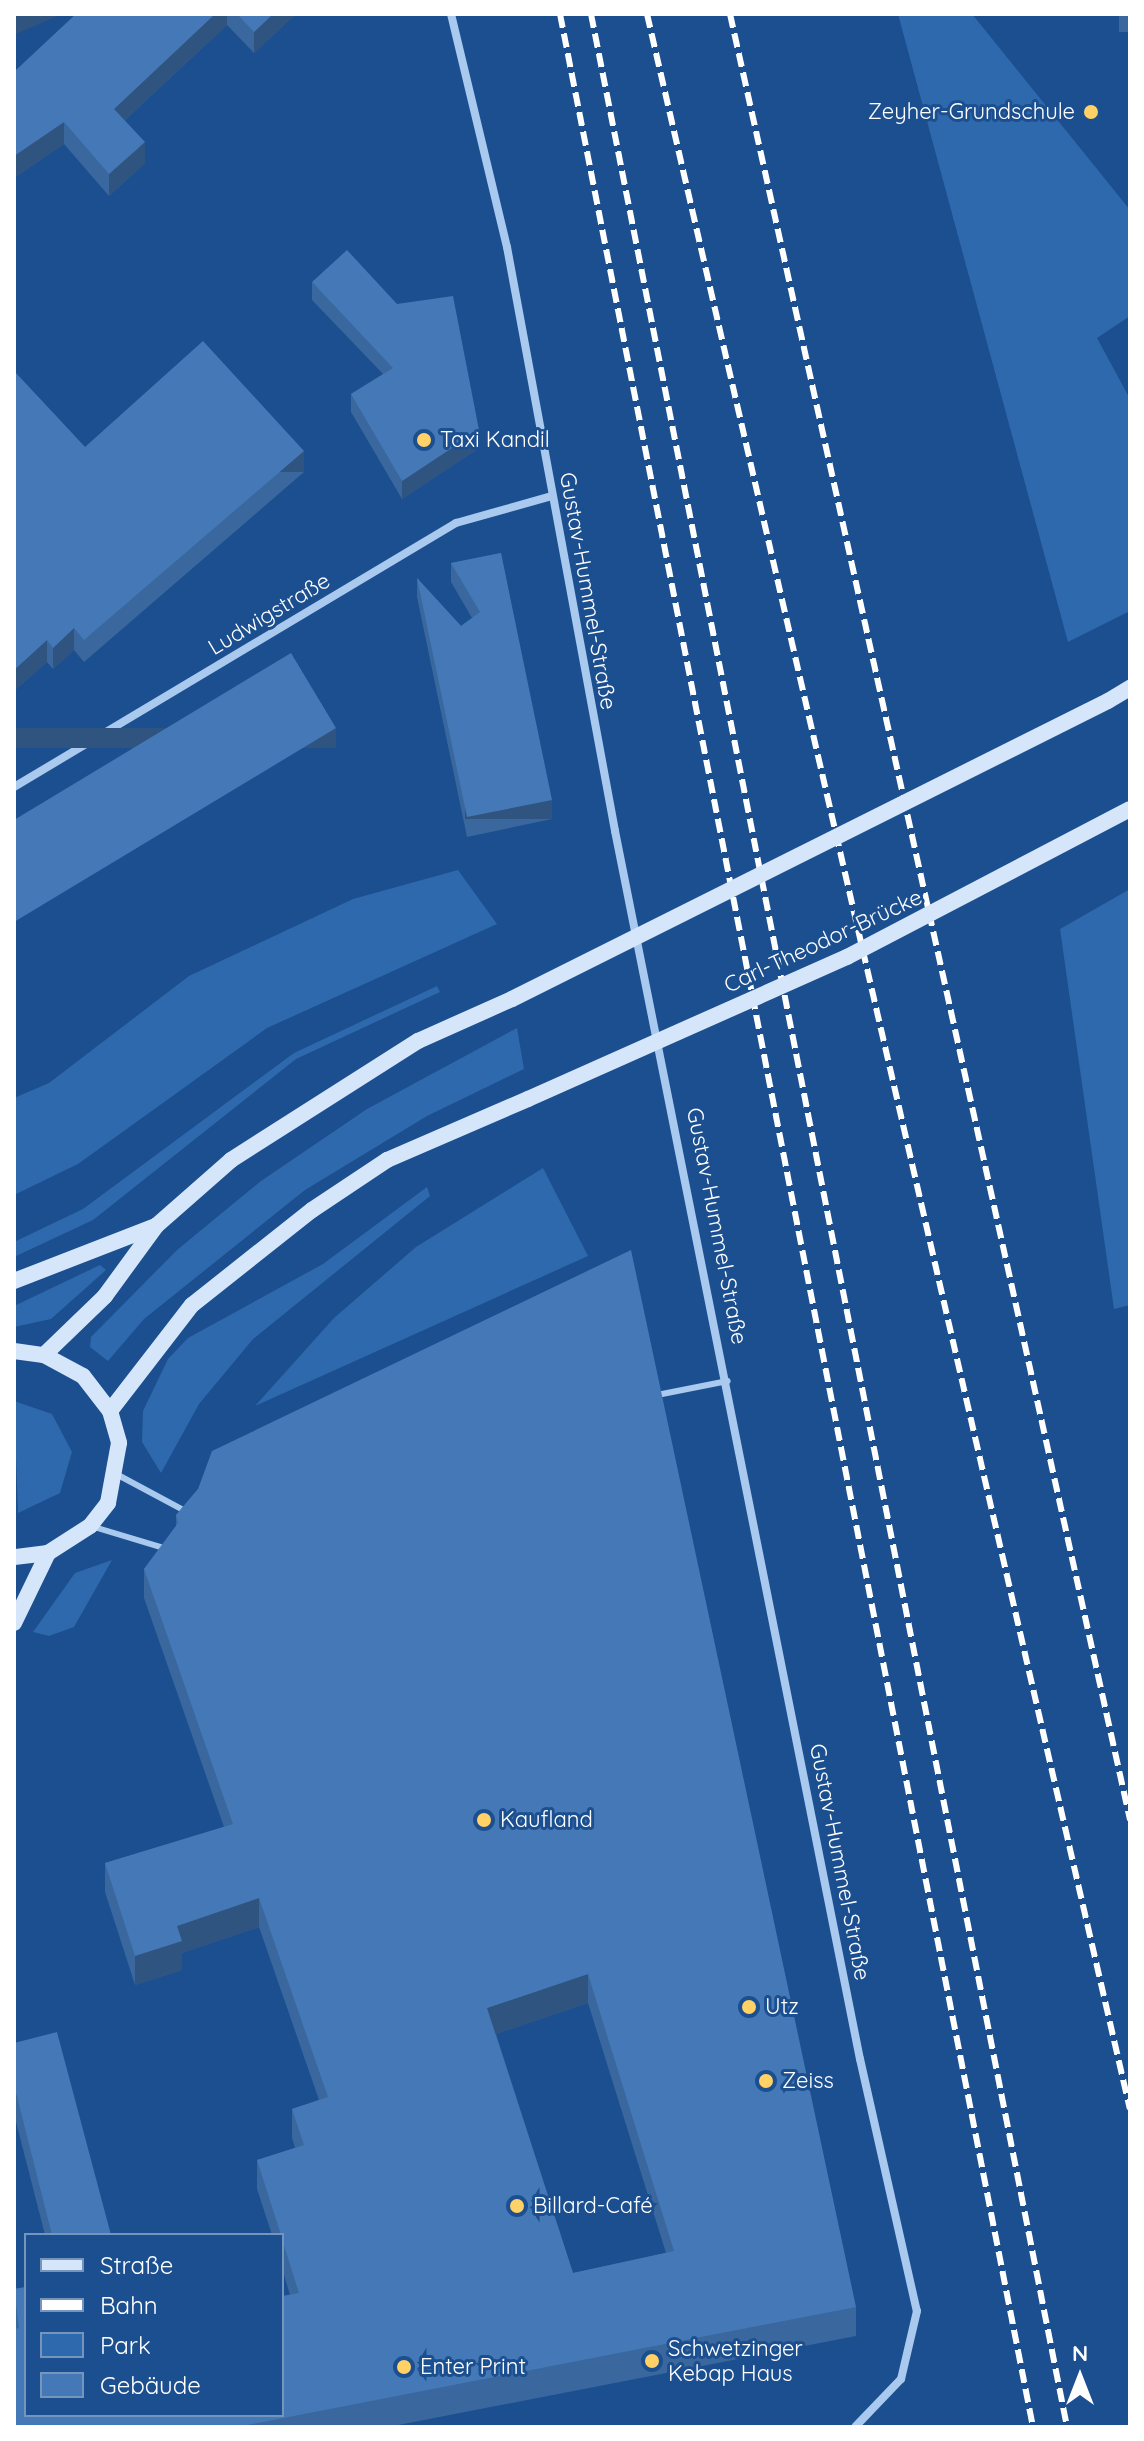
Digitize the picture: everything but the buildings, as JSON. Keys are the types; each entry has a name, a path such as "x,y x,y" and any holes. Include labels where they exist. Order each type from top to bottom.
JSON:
{"main road":[{"path":"44,1355 105,1296 156,1226 231,1160 336,1089 418,1041 512,999 1130,688"},
{"name":"Carl-Theodor-Brücke","path":"110,1411 192,1305 312,1210 387,1160 847,957 1130,809"},
{"path":"14,1281 156,1226"},
{"path":"14,1351 44,1355 83,1376 110,1411 118,1475 90,1526 48,1553 14,1557"},
{"path":"14,1623 48,1553"}],"street":[{"name":"Gustav-Hummel-Straße","path":"451,14 507,247 552,496 860,2059 917,2311 901,2379 855,2427"},
{"name":"Ludwigstraße","path":"14,787 456,523 552,496"}],"lane":[{"path":"657,1395 728,1381"},
{"path":"118,1475 193,1515"},
{"path":"90,1526 173,1550"}],"green space":[{"path":"898,14 972,14 1130,210 1130,316 1097,338 1130,399 1130,611 1068,642"},
{"path":"458,870 497,924 267,1028 78,1164 14,1195 14,1098 49,1083 189,976 353,899"},
{"path":"1130,889 1130,1305 1114,1309 1060,929"},
{"path":"437,986 440,992 296,1059 93,1220 14,1257 14,1242 83,1209 294,1053"},
{"path":"517,1028 524,1069 427,1116 305,1190 144,1319 108,1361 90,1347 91,1337 177,1250 261,1181 367,1109"},
{"path":"543,1168 588,1256 255,1406 334,1318 416,1247"},
{"path":"427,1187 430,1196 253,1339 199,1404 161,1473 142,1442 143,1411 168,1359 188,1338 323,1264"},
{"path":"100,1265 106,1270 51,1319 14,1327 14,1306"},
{"path":"14,1401 52,1414 72,1452 60,1493 18,1513"},
{"path":"112,1560 74,1627 49,1636 33,1632 75,1573"}],"railway":[{"path":"560,14 1033,2427"},
{"path":"591,14 1067,2427"},
{"path":"647,14 1130,2109"},
{"path":"730,14 1130,1820"}],"place":[{"name":"Zeyher-Grundschule","path":"1091,112"},
{"name":"Taxi Kandil","path":"424,440"},
{"name":"Kaufland","path":"484,1820"},
{"name":"Utz","path":"749,2007"},
{"name":"Zeiss","path":"766,2081"},
{"name":"Billard-Café","path":"517,2206"},
{"name":"Schwetzinger Kebap Haus","path":"652,2361"},
{"name":"Enter Print","path":"404,2367"}]}
